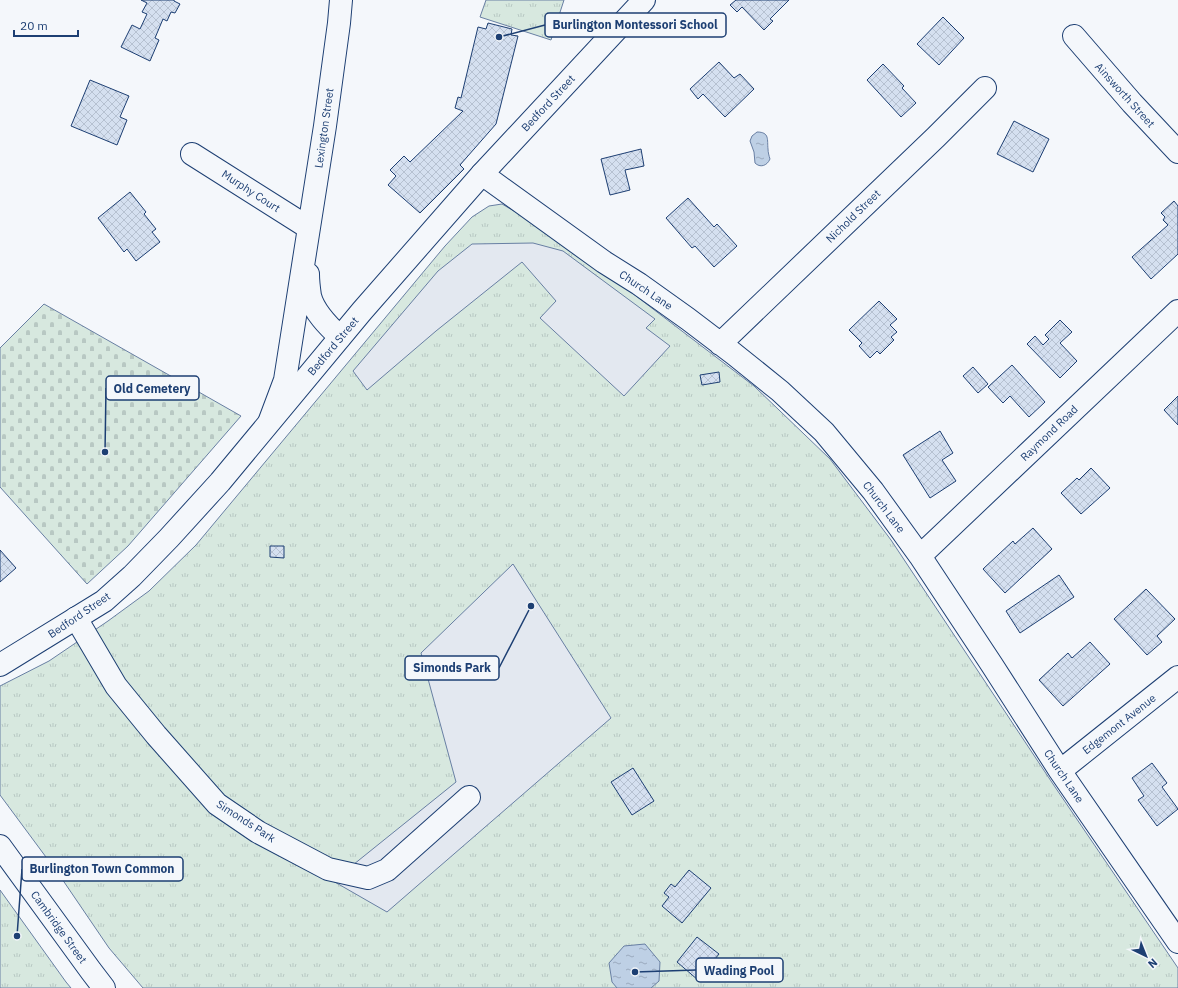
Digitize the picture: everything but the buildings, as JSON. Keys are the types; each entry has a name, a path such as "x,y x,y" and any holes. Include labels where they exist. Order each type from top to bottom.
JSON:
{"street":[{"name":"Lexington Street","path":"269,423 285,380 325,126 341,0"},
{"name":"Bedford Street","path":"0,665 104,601 132,576 169,538 220,482 340,337 482,174 644,0"},
{"name":"Ainsworth Street","path":"1074,36 1132,103 1178,152"},
{"name":"Nichold Street","path":"720,344 985,88"},
{"name":"Murphy Court","path":"192,154 309,228"},
{"name":"Church Lane","path":"482,174 604,262 664,301 780,391 824,432 873,491 920,556 1060,771 1178,942"},
{"name":"Lexington Street","path":"305,255 310,297 314,307 331,329 340,337"},
{"name":"Raymond Road","path":"920,556 1178,310"},
{"name":"Simonds Park","path":"76,618 116,686 156,735 217,804 258,832 328,869 368,878 387,870 469,796"},
{"name":"Edgemont Avenue","path":"1060,771 1178,677"},
{"name":"Cambridge Street","path":"0,846 104,988"}],"green space":[{"path":"486,0 564,0 551,40 480,17"},
{"path":"502,204 543,228 581,254 754,386 830,459 891,540 1053,784 1178,968 1178,988 143,988 109,948 60,876 0,795 0,686 49,661 149,591 196,545 445,246 472,217 489,206"},
{"path":"44,304 241,416 128,546 87,584 0,487 0,348"},
{"path":"0,890 66,982 71,988 0,988"}],"shaded area":[{"path":"533,243 563,251 655,319 646,328 670,346 624,396 540,318 556,301 522,262 436,331 367,390 353,371 438,271 472,244"},
{"path":"513,564 611,718 387,912 333,881 456,782 421,653"}],"water":[{"path":"757,132 764,133 768,140 770,159 763,166 755,163 754,152 750,141 752,136"},
{"path":"645,944 660,962 659,981 651,988 617,988 612,982 609,963 624,946"}],"place":[{"name":"Burlington Montessori School","path":"499,37"},
{"name":"Old Cemetery","path":"105,452"},
{"name":"Simonds Park","path":"531,606"},
{"name":"Burlington Town Common","path":"17,936"},
{"name":"Wading Pool","path":"635,972"}]}
